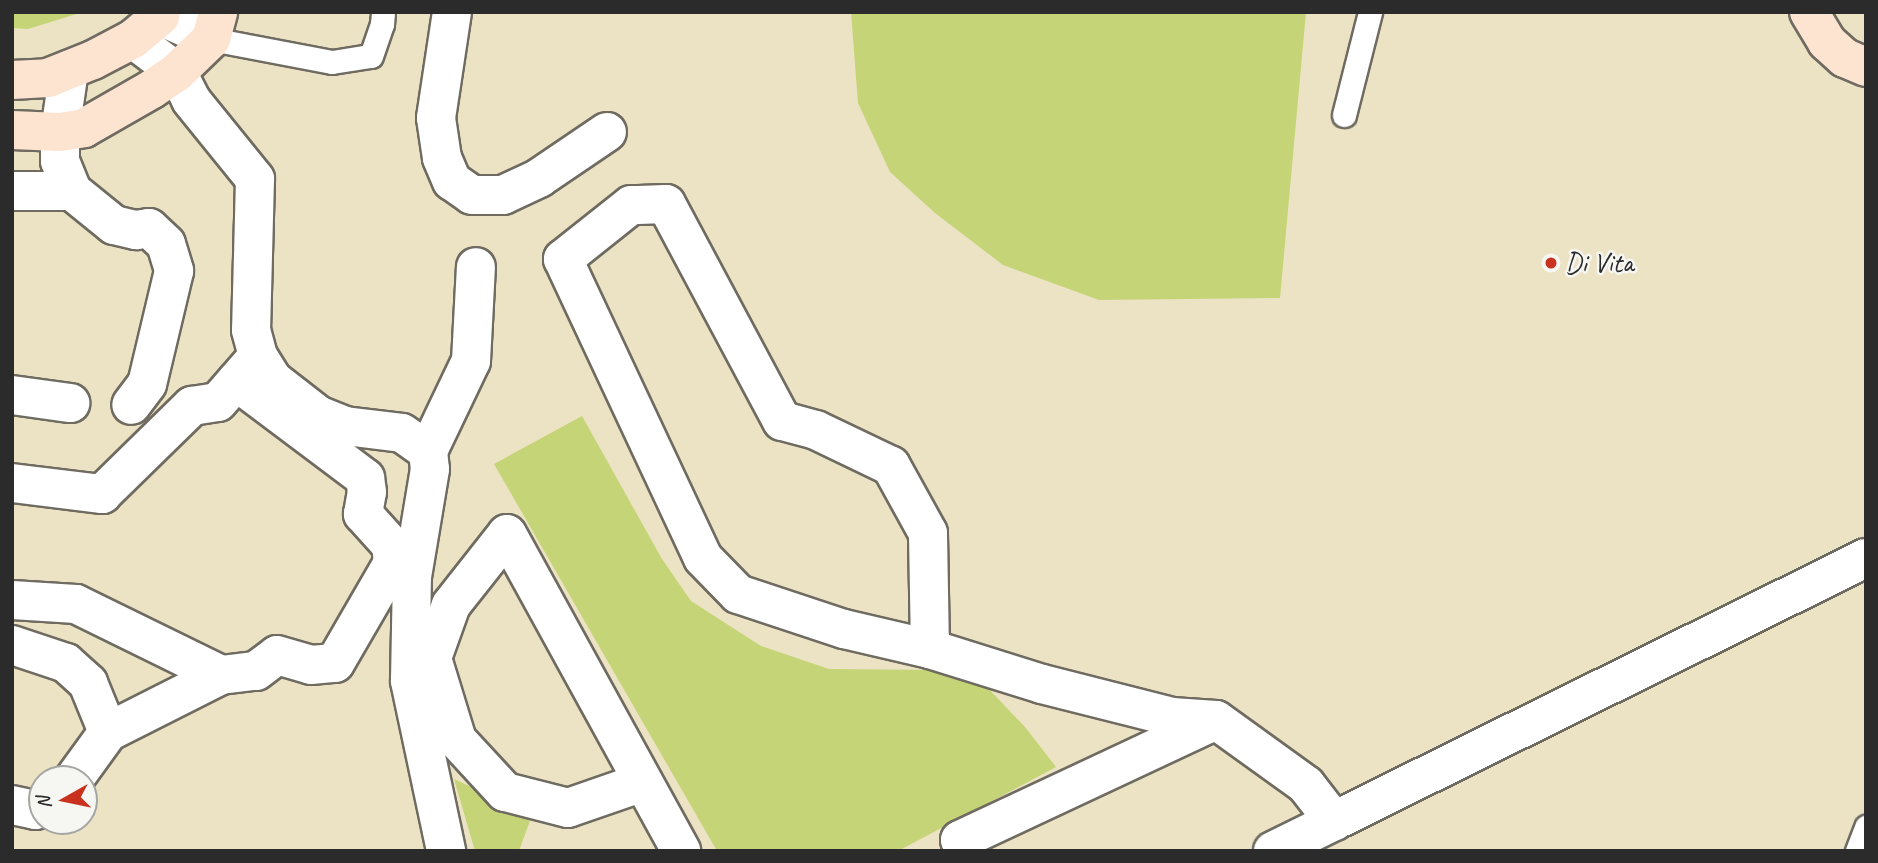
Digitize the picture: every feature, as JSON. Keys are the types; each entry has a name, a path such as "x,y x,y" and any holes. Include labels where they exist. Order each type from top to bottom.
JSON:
{"street":[{"path":"452,12 436,118 442,158 452,181 472,195 503,195 539,178 607,132"},
{"path":"1810,12 1827,42 1855,63 1866,100"},
{"path":"12,483 102,494 192,406 218,402 247,369 251,330 255,180 191,100 151,22"},
{"path":"12,80 48,78 69,70 151,22 215,25"},
{"path":"12,130 60,132 84,128 177,72 215,25"},
{"path":"69,70 60,132 60,161 72,191 114,225 136,230 149,228 166,244 174,271 147,384 131,405"},
{"path":"12,191 72,191"},
{"path":"929,649 928,533 891,466 816,429 782,421 666,204 631,205 563,259 703,558 738,594 844,629 929,649 1042,684 1159,713 1216,720 1306,785 1334,821"},
{"path":"446,851 410,681 412,576 430,469 428,451 471,361 476,267"},
{"path":"84,765 108,733 221,675 257,671 277,655 311,665 335,663 393,563 391,545 363,514 367,492 365,478 273,380 247,369"},
{"path":"12,395 70,403"},
{"path":"316,427 345,426 402,433 428,451"},
{"path":"643,782 568,808 505,792 457,740 432,658 451,605 507,534 681,851"},
{"path":"1273,851 1866,558"},
{"path":"12,600 76,604 221,675"},
{"path":"92,612 88,683 108,733"},
{"path":"12,645 66,663 88,683"},
{"path":"965,851 960,839 1216,720"}],"lane":[{"path":"215,25 332,62 370,56 382,24 383,12"},
{"path":"1344,115 1370,12"},
{"path":"1857,851 1866,827"}],"green space":[{"path":"12,12 83,12 28,29 12,28"},
{"path":"851,12 1306,12 1280,298 1099,300 1003,265 935,213 890,172 858,103"},
{"path":"582,416 662,559 691,601 761,646 829,669 936,670 985,685 1025,727 1056,767 898,851 717,851 494,464"},
{"path":"454,779 532,815 519,851 475,851"}],"place":[{"name":"Di Vita","path":"1551,263"}]}
